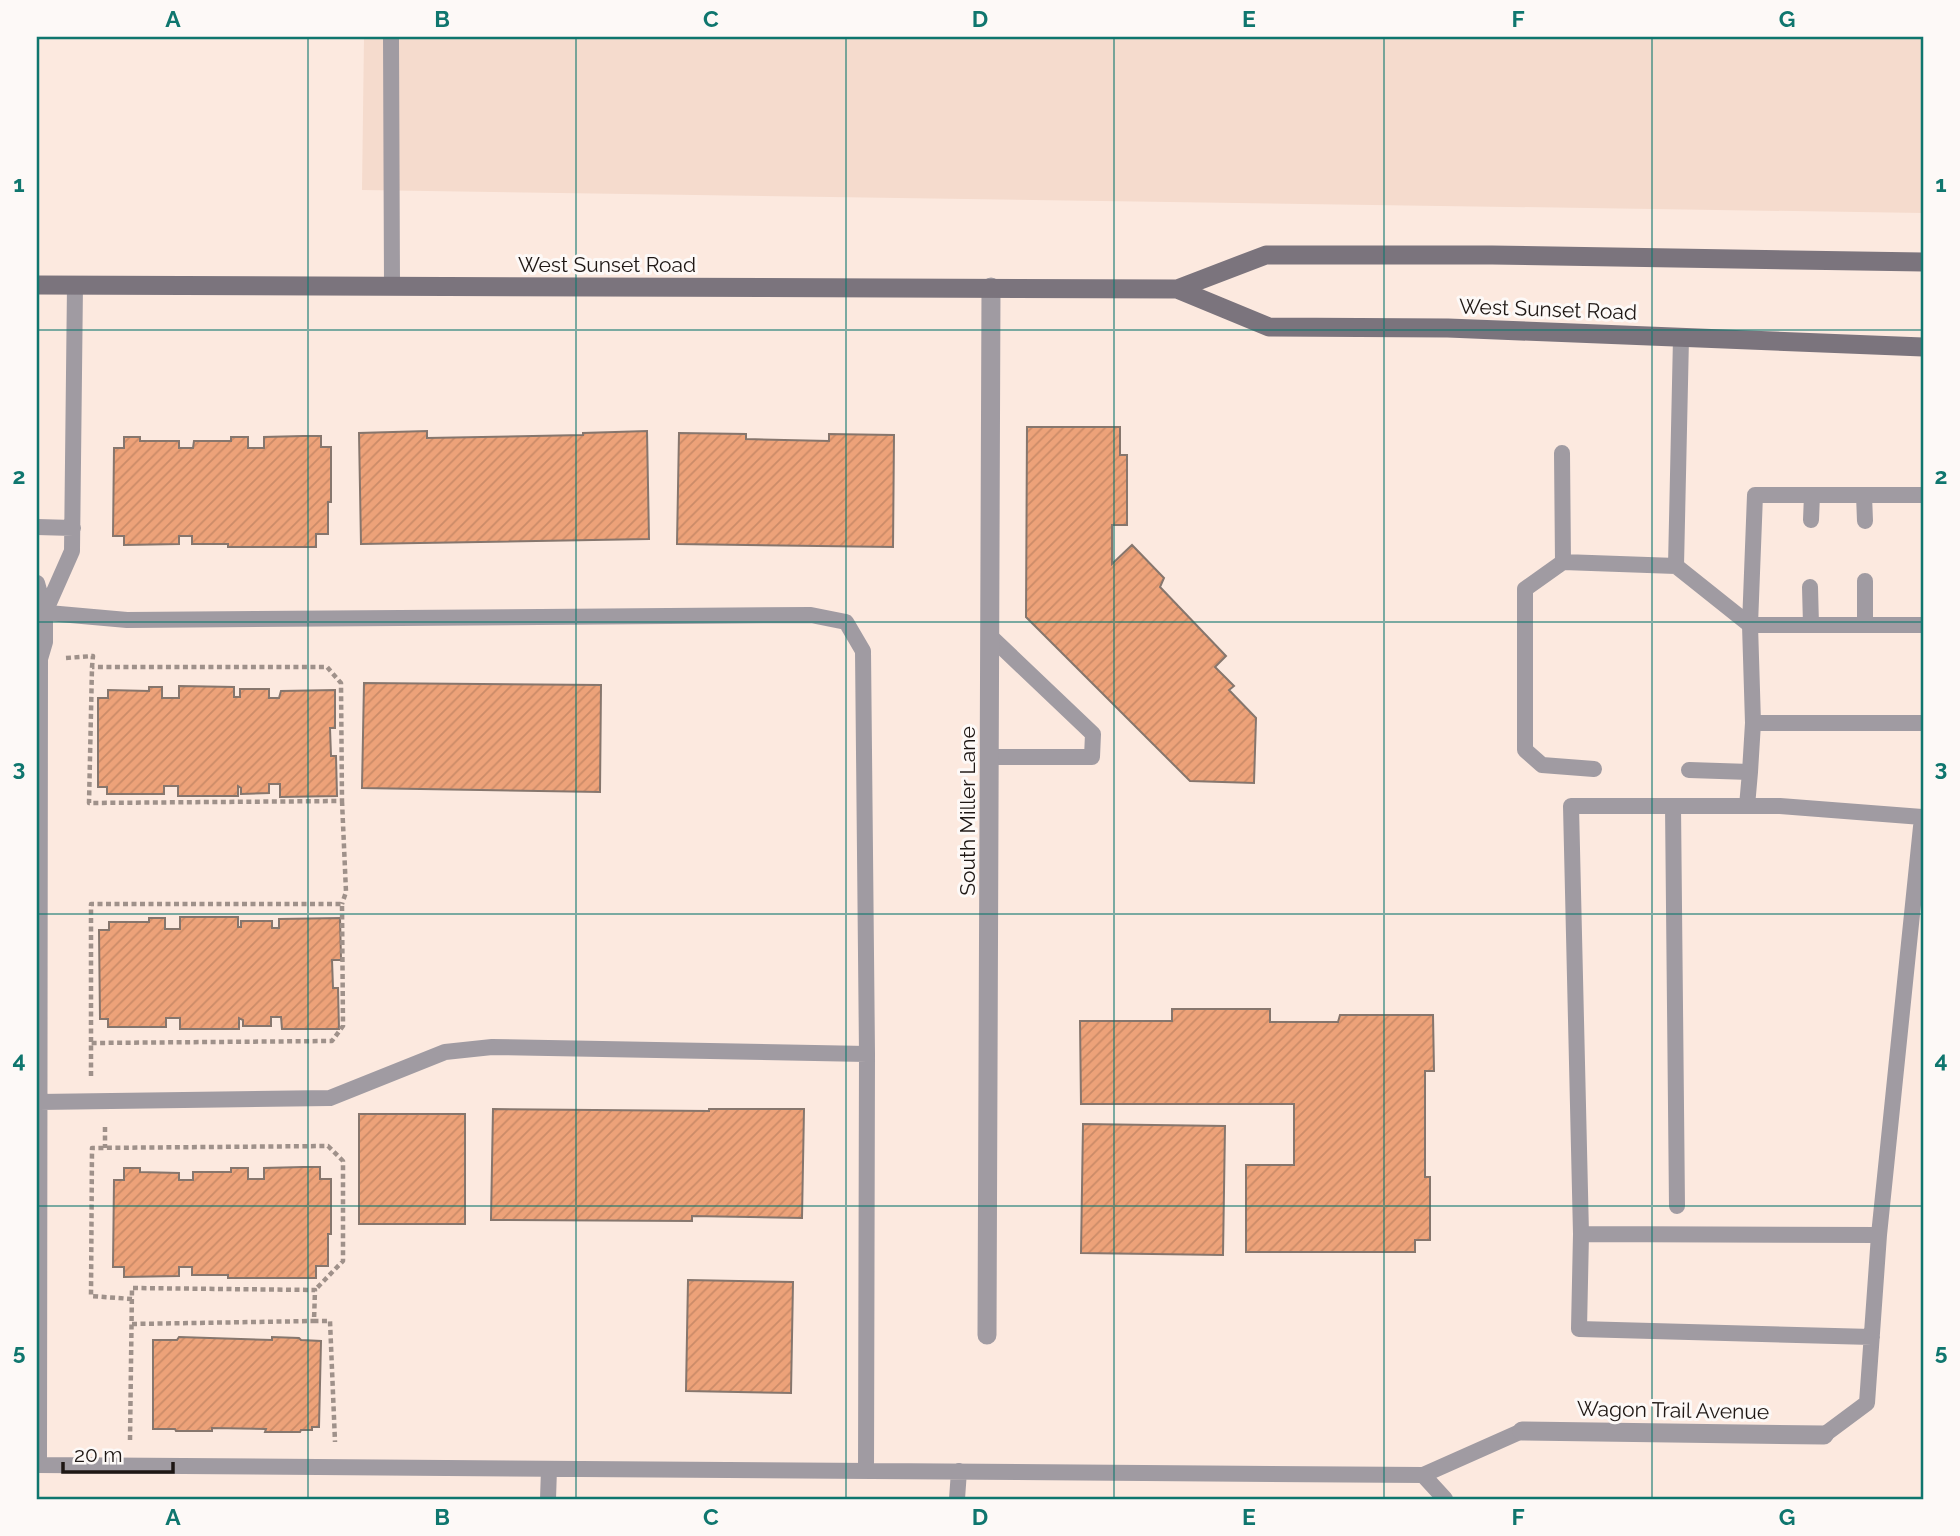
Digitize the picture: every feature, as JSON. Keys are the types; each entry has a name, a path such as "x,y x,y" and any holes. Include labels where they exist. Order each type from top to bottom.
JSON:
{"main road":[{"name":"West Sunset Road","path":"37,285 1177,289 1266,255 1479,255 1923,262"},
{"name":"West Sunset Road","path":"1177,289 1269,327 1448,328 1923,347"}],"street":[{"name":"South Miller Lane","path":"987,1335 991,287"},
{"name":"Wagon Trail Avenue","path":"1522,1431 1824,1435"}],"lane":[{"path":"391,37 392,286"},
{"path":"41,612 72,551 75,285"},
{"path":"1676,566 1681,338"},
{"path":"1562,453 1563,562"},
{"path":"1747,806 1753,723 1750,625 1755,495 1923,495"},
{"path":"1811,520 1812,495"},
{"path":"1864,495 1866,521"},
{"path":"37,527 73,528"},
{"path":"1594,769 1542,765 1525,750 1525,589 1563,562 1676,566 1750,625 1923,625"},
{"path":"1865,625 1866,581"},
{"path":"37,583 45,642 40,659 38,1465 1423,1475 1522,1431"},
{"path":"1810,587 1811,625"},
{"path":"41,612 127,620 811,615 846,622 863,651 867,1054 866,1471"},
{"path":"990,636 1093,734 1092,757 990,757"},
{"path":"1753,723 1923,723"},
{"path":"1689,770 1750,772"},
{"path":"1824,1435 1867,1403 1872,1336 1879,1235 1922,817 1780,806 1570,806 1581,1234 1579,1329 1872,1336"},
{"path":"1674,806 1677,1206"},
{"path":"40,1102 330,1098 445,1052 492,1047 867,1054"},
{"path":"1581,1234 1879,1235"},
{"path":"548,1499 549,1469"},
{"path":"957,1499 959,1471"},
{"path":"1423,1475 1445,1499"}],"path":[{"path":"40,659 93,656 89,803 342,801"},
{"path":"91,1043 332,1041 343,1026 342,904 346,892 341,683 327,667 92,667"},
{"path":"90,1101 92,904 342,904"},
{"path":"132,1299 91,1296 92,1148 328,1146 343,1161 343,1261 315,1290 314,1321"},
{"path":"130,1465 132,1288 315,1290"},
{"path":"132,1324 330,1321 335,1466"}],"shaded area":[{"path":"364,37 1923,37 1923,213 362,190"}],"building":[{"path":"1027,427 1120,427 1120,455 1127,455 1127,525 1112,525 1112,564 1132,545 1164,578 1160,587 1226,656 1215,667 1234,686 1229,690 1256,718 1254,783 1190,781 1026,617"},
{"path":"427,431 427,438 647,431 649,539 361,544 359,433"},
{"path":"679,433 746,434 746,439 829,441 829,434 894,435 893,547 677,544"},
{"path":"321,436 321,447 331,447 331,502 328,502 328,534 316,534 316,547 228,547 228,544 192,544 192,536 179,536 179,544 124,545 124,536 113,536 114,448 124,448 124,437 140,437 140,441 179,441 179,448 193,448 194,441 231,441 231,437 248,437 248,448 264,448 264,437"},
{"path":"364,683 601,685 600,792 362,788"},
{"path":"179,686 234,687 234,697 240,697 240,689 269,689 269,698 279,698 281,691 335,690 335,728 330,728 331,756 336,756 337,796 280,797 280,784 269,784 269,793 241,794 241,788 238,786 238,796 178,796 178,786 164,786 164,794 107,794 107,787 98,787 98,698 108,698 108,690 149,691 149,687 162,687 162,698 179,698"},
{"path":"180,917 238,917 238,927 241,927 241,921 272,921 272,928 279,928 279,919 340,918 341,960 332,960 333,988 338,988 339,1029 282,1029 281,1017 271,1017 271,1026 243,1026 243,1020 239,1018 239,1029 180,1029 180,1018 166,1018 166,1027 108,1027 108,1019 100,1019 99,930 109,930 109,922 149,922 149,918 165,918 165,929 180,929"},
{"path":"1172,1009 1270,1009 1270,1022 1338,1022 1340,1015 1433,1015 1434,1071 1425,1071 1425,1177 1430,1177 1430,1240 1415,1240 1415,1252 1246,1252 1246,1165 1294,1165 1294,1104 1081,1104 1080,1021 1172,1021"},
{"path":"493,1109 804,1109 802,1218 692,1216 692,1221 491,1220"},
{"path":"359,1114 465,1114 465,1224 359,1224"},
{"path":"1083,1124 1225,1126 1223,1255 1081,1253"},
{"path":"320,1167 320,1179 331,1179 331,1234 328,1234 328,1266 316,1266 316,1278 228,1278 228,1275 192,1275 192,1267 179,1267 179,1276 124,1277 124,1267 113,1267 114,1180 124,1180 124,1168 140,1168 140,1172 179,1173 179,1180 193,1180 193,1172 231,1172 231,1168 248,1168 248,1179 264,1179 264,1168"},
{"path":"688,1280 793,1282 791,1393 686,1391"},
{"path":"179,1337 272,1340 272,1337 321,1341 319,1427 300,1432 265,1432 266,1429 153,1429 153,1340 177,1340"}]}
